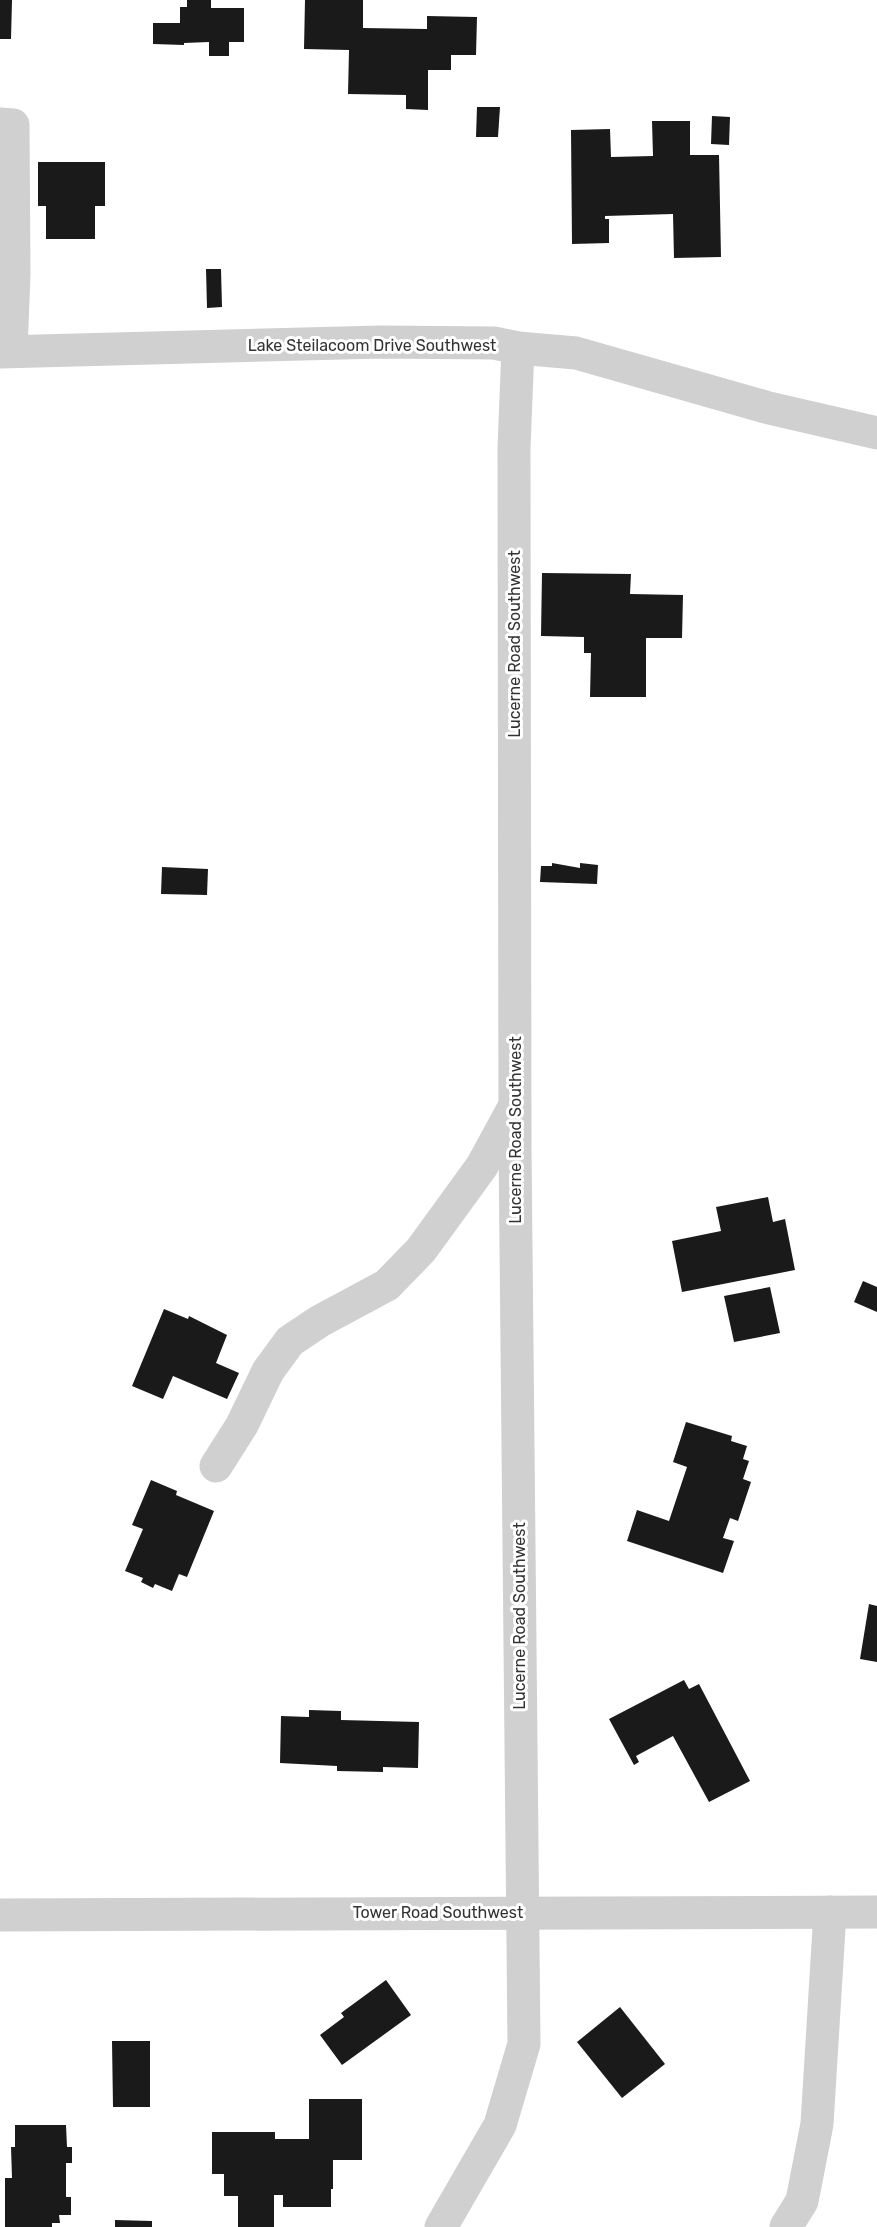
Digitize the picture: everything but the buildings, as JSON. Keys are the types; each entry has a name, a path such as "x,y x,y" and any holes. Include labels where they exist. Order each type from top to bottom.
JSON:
{"street":[{"path":"0,124 14,125 14,274 5,352"},
{"name":"Lake Steilacoom Drive Southwest","path":"5,352 381,342 494,343 518,348 576,353 769,408 877,433"},
{"name":"Lucerne Road Southwest","path":"441,2227 500,2125 524,2044 515,1105 514,448 518,348"},
{"path":"216,1467 242,1425 268,1371 290,1341 320,1321 387,1285 421,1250 482,1166 515,1105"},
{"path":"786,2227 802,2201 817,2124 830,1912"},
{"name":"Tower Road Southwest","path":"0,1915 877,1912"}]}
